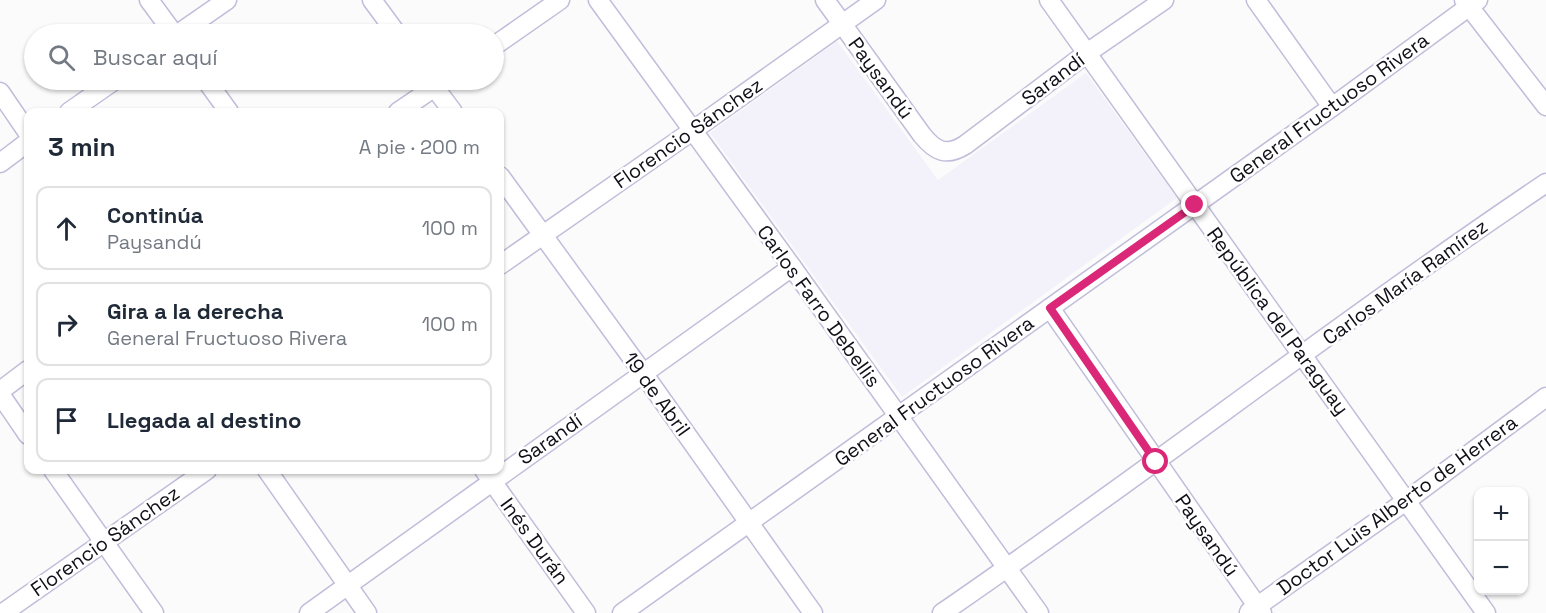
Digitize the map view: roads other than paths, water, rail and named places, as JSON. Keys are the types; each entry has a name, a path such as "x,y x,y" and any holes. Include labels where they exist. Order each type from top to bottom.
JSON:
{"street":[{"path":"149,0 168,24"},
{"path":"191,24 227,0"},
{"path":"372,0 390,24"},
{"path":"504,39 560,0"},
{"name":"Carlos Farro Debellis","path":"598,0 1039,613"},
{"name":"Paysandú","path":"825,0 922,135 931,145 941,151"},
{"name":"Florencio Sánchez","path":"504,262 876,0"},
{"name":"República del Paraguay","path":"1049,0 1486,613"},
{"name":"Sarandí","path":"941,151 949,152 959,148 1087,53 1164,0"},
{"path":"1256,0 1332,107"},
{"path":"1471,2 1546,106"},
{"name":"General Fructuoso Rivera","path":"622,613 1332,107 1471,2"},
{"path":"75,108 101,90"},
{"path":"213,90 226,108"},
{"path":"403,108 426,90"},
{"path":"441,90 451,108"},
{"path":"0,92 24,127"},
{"path":"0,163 24,145"},
{"name":"19 de Abril","path":"504,182 813,613"},
{"name":"Carlos María Ramírez","path":"942,613 1156,462 1510,206 1546,183"},
{"name":"Sarandí","path":"504,465 643,374 792,267"},
{"name":"Paysandú","path":"1050,308 1256,611"},
{"path":"24,373 0,392 24,429"},
{"name":"Doctor Luis Alberto de Herrera","path":"1256,611 1546,397"},
{"path":"56,474 154,613"},
{"name":"Florencio Sánchez","path":"3,613 201,474"},
{"path":"270,474 367,613"},
{"name":"Sarandí","path":"309,613 488,475"},
{"name":"Inés Durán","path":"488,475 586,613"}]}
